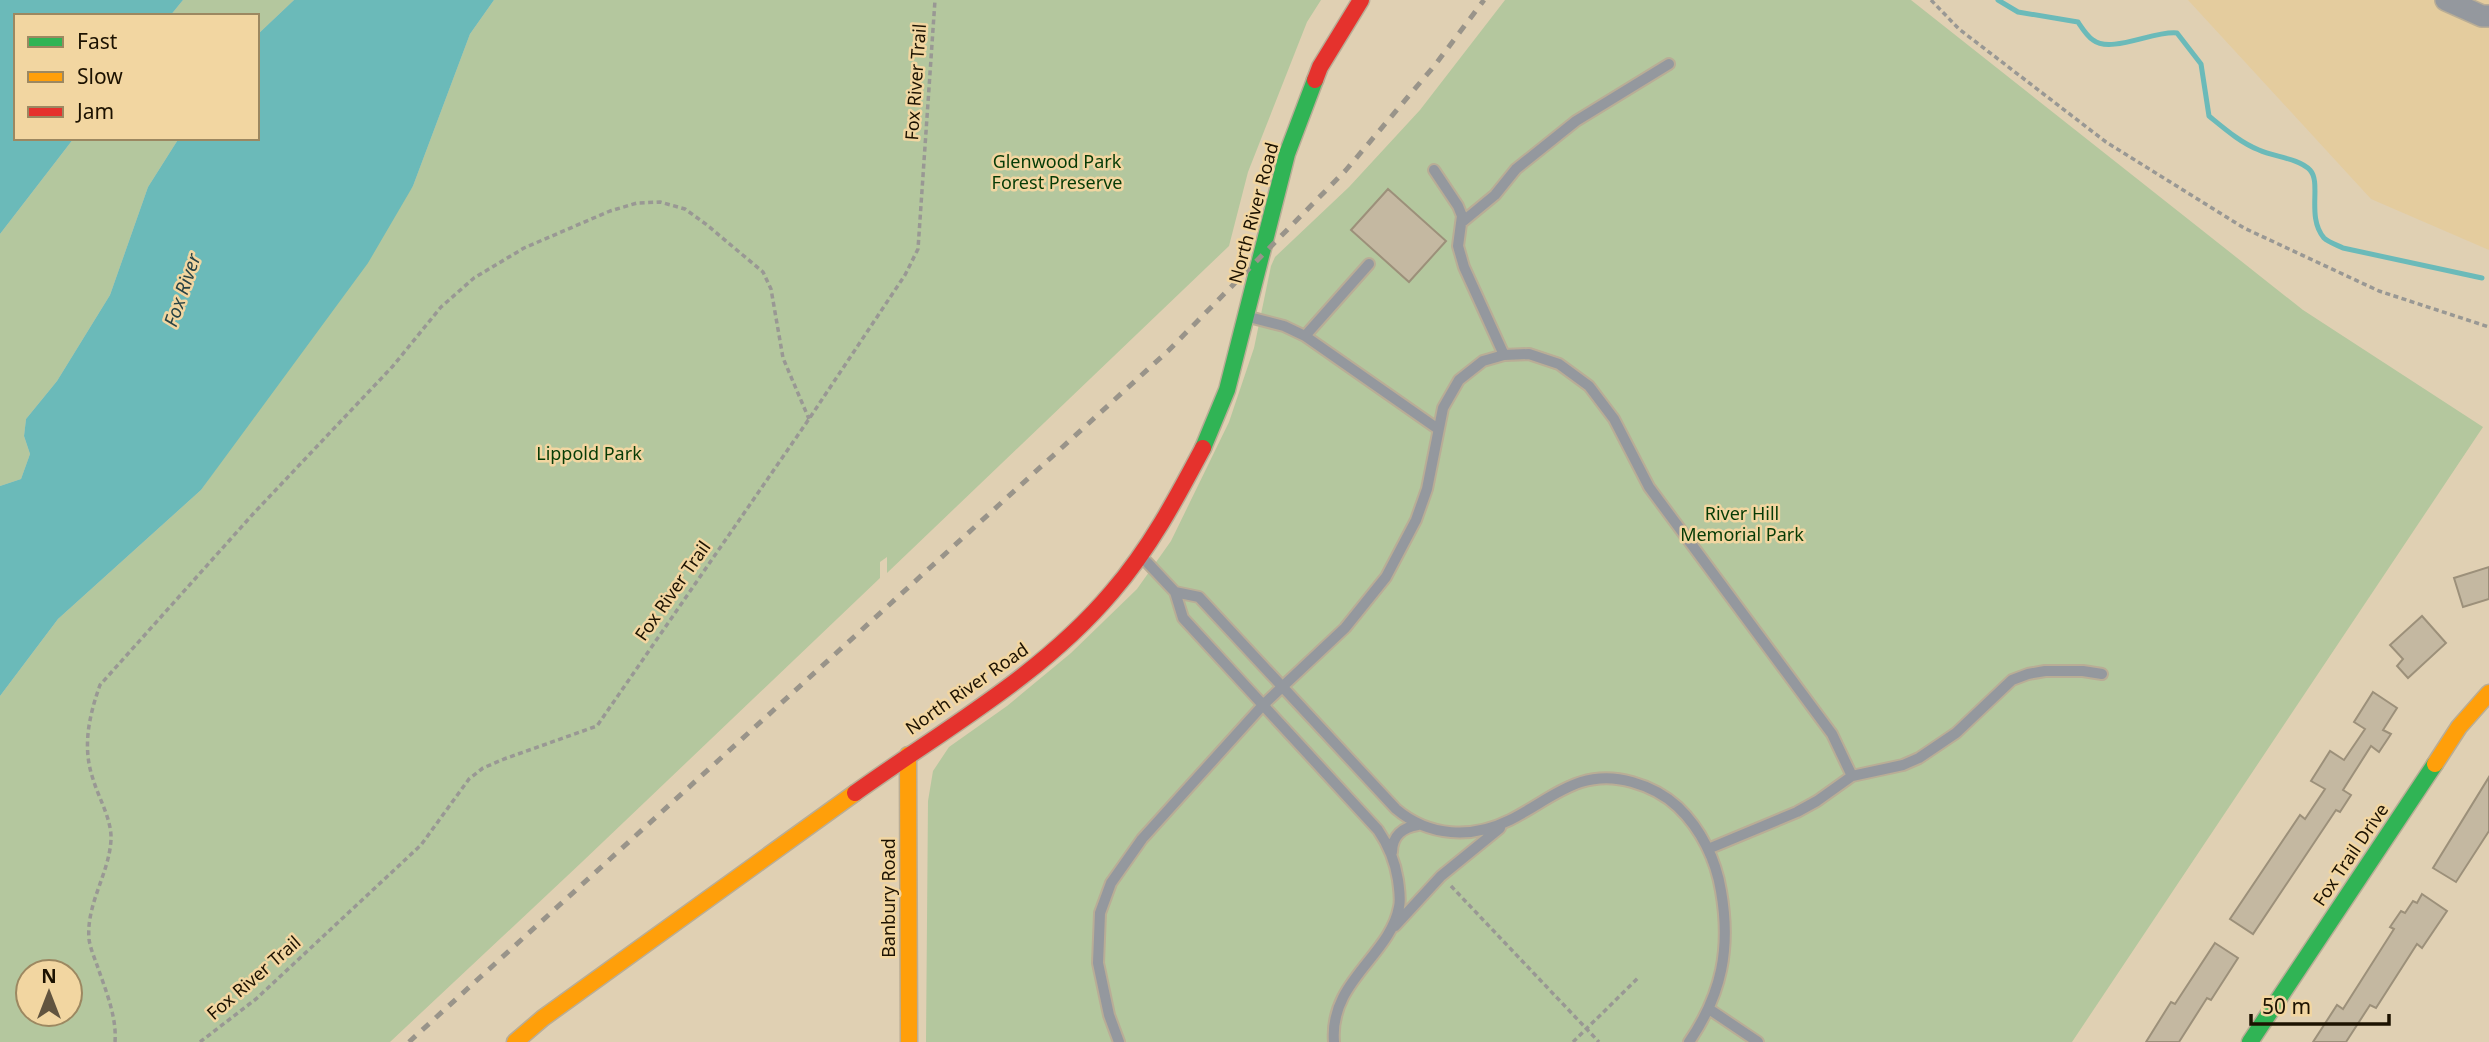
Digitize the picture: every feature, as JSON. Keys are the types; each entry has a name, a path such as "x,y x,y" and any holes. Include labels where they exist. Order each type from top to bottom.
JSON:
{"main road":[{"name":"North River Road","path":"515,1042 543,1018 908,755 994,698 1068,638 1111,594 1141,556 1181,492 1206,443 1227,390 1287,154 1320,67 1361,0"},
{"name":"Fox Trail Drive","path":"2250,1042 2459,727 2489,693"},
{"name":"Banbury Road","path":"908,755 909,1042"}],"street":[{"path":"2446,0 2482,16 2489,16"}],"lane":[{"path":"1461,223 1495,195 1516,169 1576,121 1669,64"},
{"path":"1434,170 1462,216 1458,246 1464,267 1504,355"},
{"path":"1305,336 1369,264"},
{"path":"1247,317 1284,326 1305,336 1438,429"},
{"path":"1119,1042 1109,1015 1098,963 1100,913 1104,897 1142,839 1263,705 1345,628 1386,577 1416,520 1427,489 1443,408 1460,380 1483,361 1504,355 1529,354 1559,364 1589,386 1626,441 1649,487 1817,713 1836,741 1852,776"},
{"path":"1141,556 1175,592 1183,618 1378,830 1392,855 1397,872 1400,906 1390,931"},
{"path":"1175,592 1199,597 1396,809 1418,825 1445,833 1461,833 1477,832 1511,820"},
{"path":"1708,849 1797,812 1852,776 1903,765 1919,758 1956,733 2012,680 2028,674 2063,670 2102,674"},
{"path":"1334,1042 1335,1024 1343,995 1390,931 1441,876 1511,820 1560,789 1585,781 1610,778 1648,787 1667,797 1691,822 1708,849 1720,880 1725,922 1723,971 1709,1009 1689,1042"},
{"path":"1392,855 1392,844 1396,836 1403,830 1418,825"},
{"path":"1709,1009 1758,1042"}],"path":[{"name":"Fox River Trail","path":"200,1042 256,999 421,845 469,779 483,768 504,759 597,726 809,419 905,275 918,249 935,0"},
{"path":"1931,0 1959,29 2106,142 2244,228 2379,291 2489,327"},
{"path":"115,1042 116,1030 110,1005 89,941 90,917 111,838 92,776 86,738 100,685 253,514 393,366 441,307 474,278 524,248 610,211 637,203 660,202 685,209 763,272 771,289 783,358 809,419"},
{"path":"1441,876 1599,1042"},
{"path":"1573,1042 1639,977"}],"shaded area":[{"path":"2188,0 2489,0 2489,250 2371,199"}],"green space":[{"path":"183,0 294,0 259,33 259,14 172,14"},
{"name":"Lippold Park","path":"494,0 1321,0 1307,22 1248,172 1229,246 887,573 887,557 880,562 880,578 390,1042 0,1042 0,696 58,619 201,490 413,186 470,34"},
{"name":"River Hill Memorial Park","path":"1505,0 1911,0 2303,310 2483,427 2072,1042 926,1042 928,801 933,771 949,747 1007,706 1071,653 1137,589 1171,541 1229,422 1254,348 1275,257 1349,187 1420,110"},
{"path":"72,140 178,140 148,187 110,295 57,381 26,419 24,436 30,454 21,479 0,486 0,234"}],"water":[{"path":"0,0 183,0 172,14 14,14 14,140 72,140 0,234"},
{"name":"Fox River","path":"294,0 494,0 470,34 413,186 368,263 201,490 58,619 0,696 0,486 21,479 30,454 24,436 26,419 57,381 110,295 148,187 178,140 259,140 259,33"}],"building":[{"path":"1388,189 1446,241 1409,282 1351,230"},
{"path":"2489,567 2489,599 2463,607 2454,578"},
{"path":"2422,616 2446,643 2408,678 2397,666 2403,659 2390,645"},
{"path":"2373,692 2397,708 2383,730 2391,734 2379,752 2371,746 2343,790 2351,795 2340,812 2336,810 2253,934 2230,919 2300,815 2305,819 2325,789 2311,781 2330,751 2344,760 2365,729 2354,722"},
{"path":"2489,777 2489,831 2456,882 2433,868"},
{"path":"2422,894 2447,911 2422,948 2417,944 2376,1008 2370,1005 2346,1042 2313,1042 2337,1005 2343,1009 2394,929 2390,927 2401,911 2405,913 2413,901 2417,903"},
{"path":"2215,943 2238,958 2211,1000 2207,998 2179,1042 2146,1042 2171,1002 2175,1004"}],"waterway":[{"path":"1998,0 2018,12 2078,22 2093,40 2101,44 2177,33 2201,64 2209,116 2252,147 2299,163 2310,170 2315,183 2316,220 2324,238 2343,248 2482,278"}],"railway":[{"path":"409,1042 1168,351 1346,170 1435,65 1484,0"}],"traffic: fast":[{"path":"1203,448 1227,390 1287,154 1315,80"},
{"path":"2250,1042 2435,764"}],"traffic: slow":[{"path":"2435,764 2459,727 2489,693"},
{"path":"908,755 909,1042"},
{"path":"515,1042 543,1018 855,793"}],"traffic: jam":[{"path":"1315,80 1320,67 1361,0"},
{"path":"855,793 990,700 1055,650 1084,622 1112,592 1150,541 1203,448"}],"park label":[{"name":"Glenwood Park Forest Preserve","path":"1057,172"}]}
